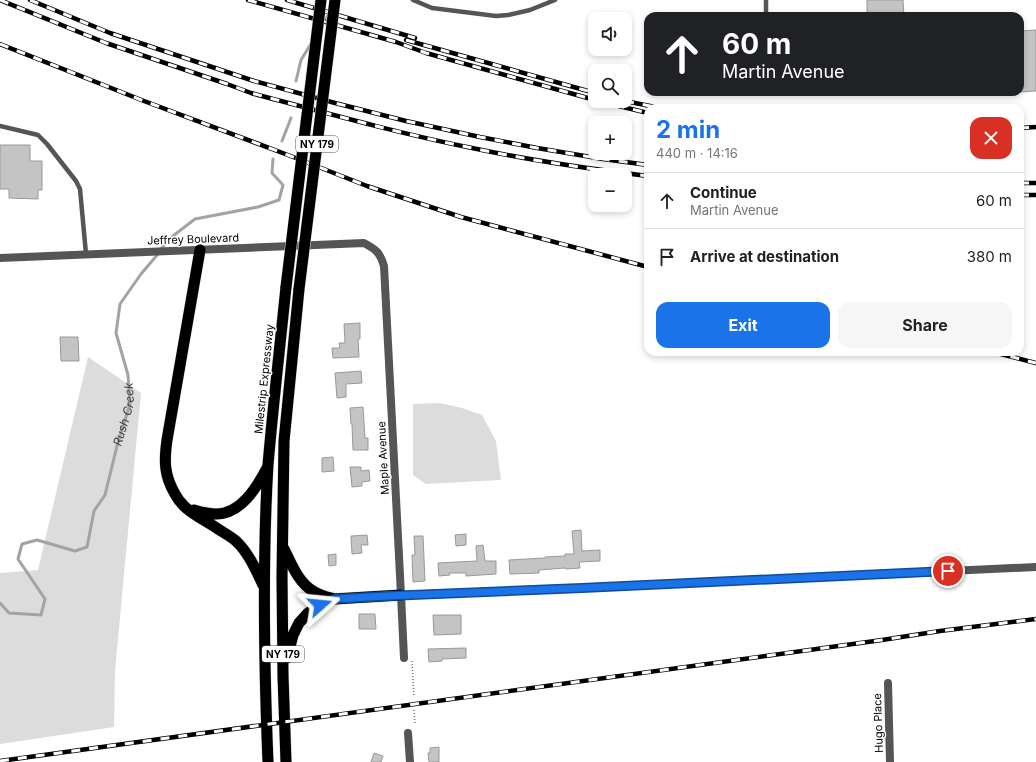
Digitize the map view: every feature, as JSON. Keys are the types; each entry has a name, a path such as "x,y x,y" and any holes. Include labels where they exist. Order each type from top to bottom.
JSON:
{"highway":[{"name":"Milestrip Expressway","path":"268,762 265,688 264,588 268,465 286,287 322,0"},
{"name":"NY 179","path":"286,762 282,577 284,441 299,289 335,0"},
{"path":"200,250 165,454 165,468 167,478 177,497 184,506 236,541 249,558 264,588"},
{"path":"184,506 204,513 217,514 234,509 256,486 268,465"},
{"path":"283,546 294,569 305,584 317,593 334,599"},
{"path":"283,676 293,635 299,623 314,608 334,599 401,595"}],"street":[{"name":"Jeffrey Boulevard","path":"0,258 364,243 376,250 381,256"},
{"name":"Maple Avenue","path":"381,256 385,278 404,658"},
{"path":"401,595 590,588 1036,567"},
{"name":"Hugo Place","path":"888,683 890,762"},
{"path":"408,733 410,762"}],"lane":[{"path":"413,0 432,8 496,16 530,10 555,0"},
{"path":"766,0 766,12"},
{"path":"0,126 38,135 47,144 76,181 80,189 86,254"}],"path":[{"path":"414,710 415,725"}],"shaded area":[{"path":"88,357 141,393 115,671 114,727 0,744 0,573 38,570"},
{"path":"440,403 462,408 482,415 496,441 501,480 426,484 413,475 413,404"}],"building":[{"path":"867,0 903,0 904,12 867,12"},
{"path":"1036,30 1036,91 1024,92 1024,31"},
{"path":"0,145 30,145 30,161 42,161 42,190 38,190 38,199 9,198 9,189 0,189"},
{"path":"360,323 360,339 358,339 359,357 333,358 332,348 340,348 339,343 345,343 344,324"},
{"path":"60,337 78,337 79,361 61,361"},
{"path":"361,371 362,383 346,384 346,397 337,398 335,373"},
{"path":"363,407 365,438 368,438 368,450 353,450 350,408"},
{"path":"333,457 334,471 322,472 322,458"},
{"path":"350,467 361,467 361,471 369,470 370,481 362,482 362,486 352,487"},
{"path":"581,530 582,551 600,550 600,561 579,562 580,568 539,570 539,573 510,574 509,560 545,558 565,556 565,554 574,554 572,531"},
{"path":"466,534 466,545 456,546 455,535"},
{"path":"367,535 368,545 361,545 362,553 352,554 351,536"},
{"path":"414,536 423,536 425,581 413,582 412,555 415,555"},
{"path":"483,545 485,561 496,561 496,574 466,576 466,573 449,573 450,575 439,576 438,563 477,561 476,546"},
{"path":"336,554 336,565 329,566 328,555"},
{"path":"359,614 375,614 376,629 359,629"},
{"path":"433,615 461,615 461,634 434,635"},
{"path":"466,648 466,658 442,659 442,661 429,662 428,649"},
{"path":"439,747 439,762 429,762 428,753 430,753 430,748"},
{"path":"374,753 383,756 381,762 371,762"}],"waterway":[{"name":"Rush Creek","path":"322,25 329,14"},
{"name":"Rush Creek","path":"296,81 301,60 312,42"},
{"name":"Rush Creek","path":"282,141 291,118"},
{"name":"Rush Creek","path":"161,249 169,239 195,219 258,207 279,200 283,185 272,173 273,159"},
{"name":"Rush Creek","path":"0,603 9,613 41,615 45,599 18,559 22,544 37,540 75,551 87,547 94,511 105,495 117,446 130,404 128,375 116,333 120,304 141,274 158,254"}],"railway":[{"path":"0,0 106,43 251,93 420,137 541,161 644,176"},
{"path":"30,0 110,33 254,81 335,103 406,121 480,137 537,148 644,164"},
{"path":"248,0 396,42 426,53 588,98"},
{"path":"287,0 415,38"},
{"path":"406,40 588,91"},
{"path":"0,44 367,186 461,217 644,266"},
{"path":"632,102 644,105"},
{"path":"627,108 644,112"},
{"path":"1024,128 1036,127"},
{"path":"1024,183 1036,183"},
{"path":"1024,195 1036,195"},
{"path":"1009,356 1036,363"},
{"path":"0,761 1036,619"}],"route":[{"path":"320,605 334,599 387,596 948,571"}]}
